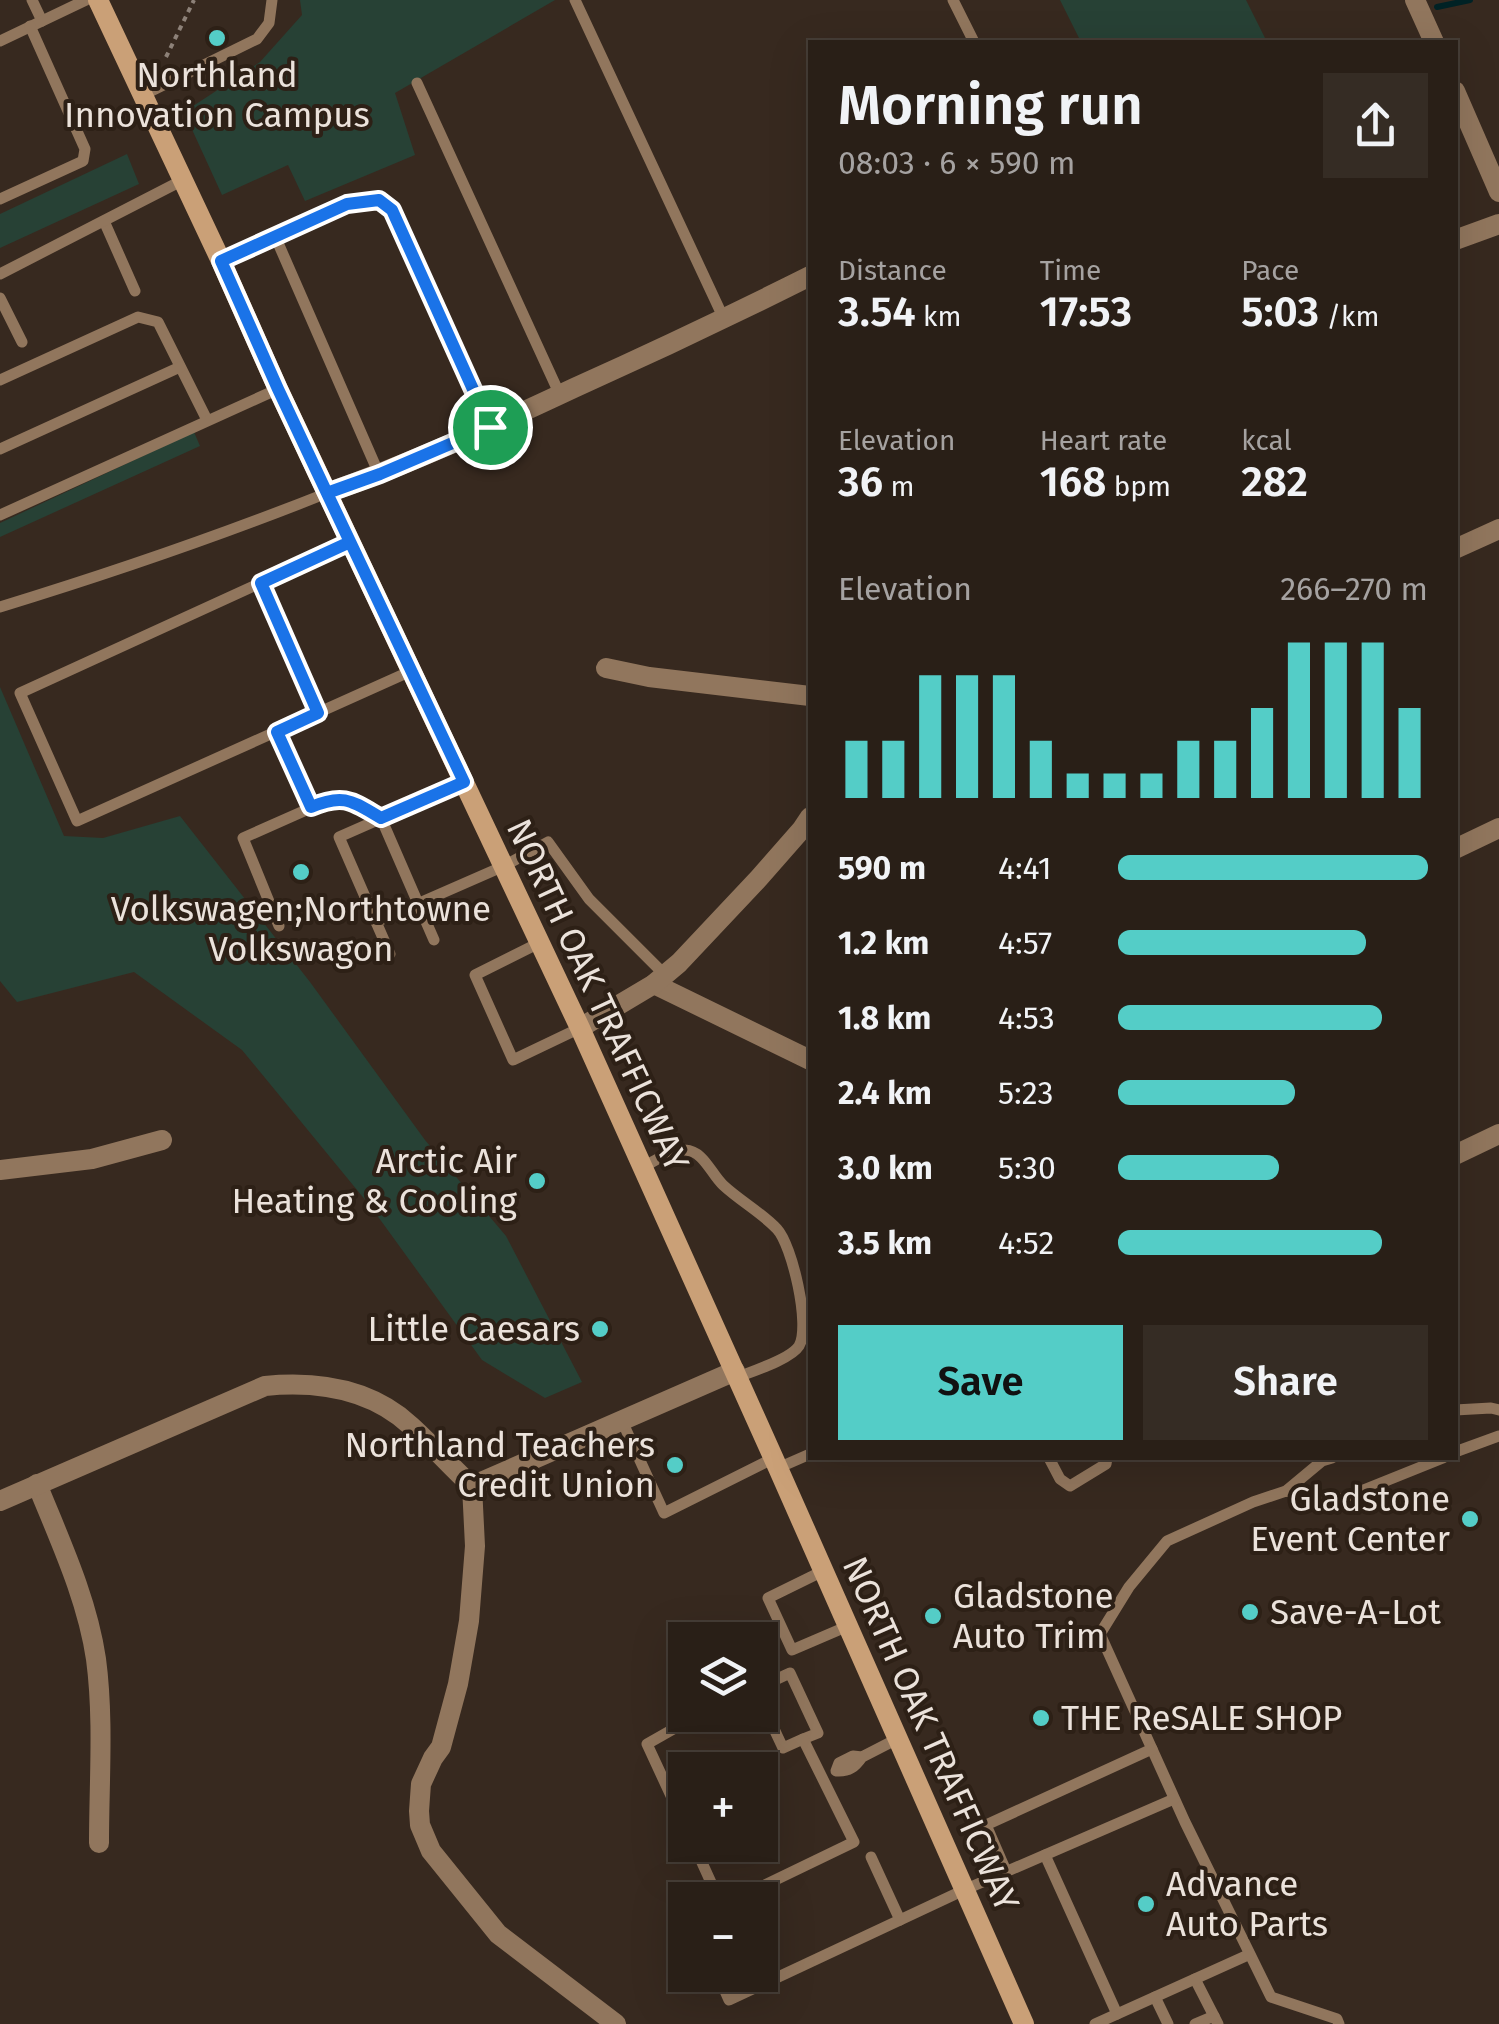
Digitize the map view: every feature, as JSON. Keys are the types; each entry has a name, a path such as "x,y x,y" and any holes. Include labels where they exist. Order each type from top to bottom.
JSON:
{"main road":[{"name":"NORTH OAK TRAFFICWAY","path":"98,0 580,1028 1024,2024"}],"street":[{"path":"1415,0 1433,40"},
{"path":"1458,98 1499,192"},
{"path":"1458,239 1499,224"},
{"path":"327,493 490,427 808,277"},
{"path":"1458,548 1499,528"},
{"path":"606,668 650,678 808,696"},
{"path":"580,1028 659,980 760,878 808,820"},
{"path":"1458,847 1499,828"},
{"path":"659,980 808,1059"},
{"path":"1458,1154 1499,1134"},
{"path":"0,1170 92,1159 162,1140"},
{"path":"472,1486 737,1374"},
{"path":"0,1501 265,1386 294,1383 340,1389 382,1405 408,1423 472,1486 475,1546 469,1621 458,1684 441,1748 432,1758 421,1784 420,1825 431,1851 498,1934 616,2024"},
{"path":"37,1484 80,1595 95,1655 100,1700 99,1843"}],"lane":[{"path":"0,199 83,162 85,148 36,24 32,0"},
{"path":"0,40 86,0"},
{"path":"143,95 256,38 269,23 272,0"},
{"path":"574,0 724,319"},
{"path":"953,0 973,40"},
{"path":"417,83 560,395"},
{"path":"0,274 183,180"},
{"path":"221,261 347,204 379,200 392,210 490,427"},
{"path":"104,220 136,291"},
{"path":"275,236 380,474"},
{"path":"0,298 22,342"},
{"path":"0,380 138,317 158,322 207,420"},
{"path":"0,450 180,367"},
{"path":"1,510 278,389"},
{"path":"0,607 108,574 327,493"},
{"path":"350,542 20,693 77,821 411,671"},
{"path":"261,583 318,713"},
{"path":"277,732 311,807"},
{"path":"390,954 338,837 464,782"},
{"path":"279,926 243,838 331,799 348,799 381,818 434,940"},
{"path":"376,922 504,866 548,842 589,899 659,980"},
{"path":"539,942 474,975 513,1060 580,1028"},
{"path":"643,1167 681,1149 694,1152 722,1184 781,1232 791,1255 802,1304 802,1338 792,1354 737,1374"},
{"path":"1458,1410 1499,1410"},
{"path":"622,1421 664,1513 776,1463 808,1455"},
{"path":"1458,1451 1499,1436"},
{"path":"1050,1460 1060,1479 1070,1486 1107,1460"},
{"path":"1325,1460 1286,1491 1167,1541 1129,1587 1100,1634 1174,1799 1271,1998 1337,2019 1340,2024"},
{"path":"1286,1491 1336,1501 1437,1460"},
{"path":"824,1571 768,1598 792,1650 848,1626"},
{"path":"775,1732 783,1748 818,1733 790,1673 778,1679"},
{"path":"668,1732 647,1744 668,1789"},
{"path":"771,1882 854,1842 804,1739"},
{"path":"823,1776 836,1771 838,1763 898,1739"},
{"path":"1006,1872 986,1825 1152,1750"},
{"path":"778,1977 964,1890 1174,1799"},
{"path":"1045,1855 1117,2014"},
{"path":"871,1857 900,1920"},
{"path":"1095,2024 1248,1955"},
{"path":"1195,1978 1216,2020 1195,2024"},
{"path":"725,1992 729,2000 746,1992"},
{"path":"1155,1997 1168,2024"}],"path":[{"path":"166,57 194,0"}],"green space":[{"path":"300,0 555,0 395,93 415,155 305,201 288,165 222,195 184,112 260,62 302,15"},
{"path":"1060,0 1246,0 1266,40 1080,40"},
{"path":"127,154 139,184 0,248 0,214"},
{"path":"194,432 200,446 0,537 0,523"},
{"path":"0,687 64,836 103,838 180,816 310,982 425,1140 506,1236 582,1382 545,1398 482,1360 371,1207 242,1050 134,972 17,1002 0,981"}],"waterway":[{"path":"1437,7 1470,0"}],"place":[{"name":"Northland Innovation Campus","path":"217,38"},
{"name":"Volkswagen;Northtowne Volkswagon","path":"301,872"},
{"name":"Arctic Air Heating & Cooling","path":"537,1181"},
{"name":"Little Caesars","path":"600,1329"},
{"name":"Northland Teachers Credit Union","path":"675,1465"},
{"name":"Gladstone Event Center","path":"1470,1519"},
{"name":"Save-A-Lot","path":"1250,1612"},
{"name":"Gladstone Auto Trim","path":"933,1616"},
{"name":"THE ReSALE SHOP","path":"1041,1718"},
{"name":"Advance Auto Parts","path":"1146,1904"}],"route":[{"path":"379,200 392,210 490,427 327,493 464,782 381,818 348,799 331,799 311,807 277,732 318,713 261,583 350,542 278,389 221,261 347,204 379,200"}]}
